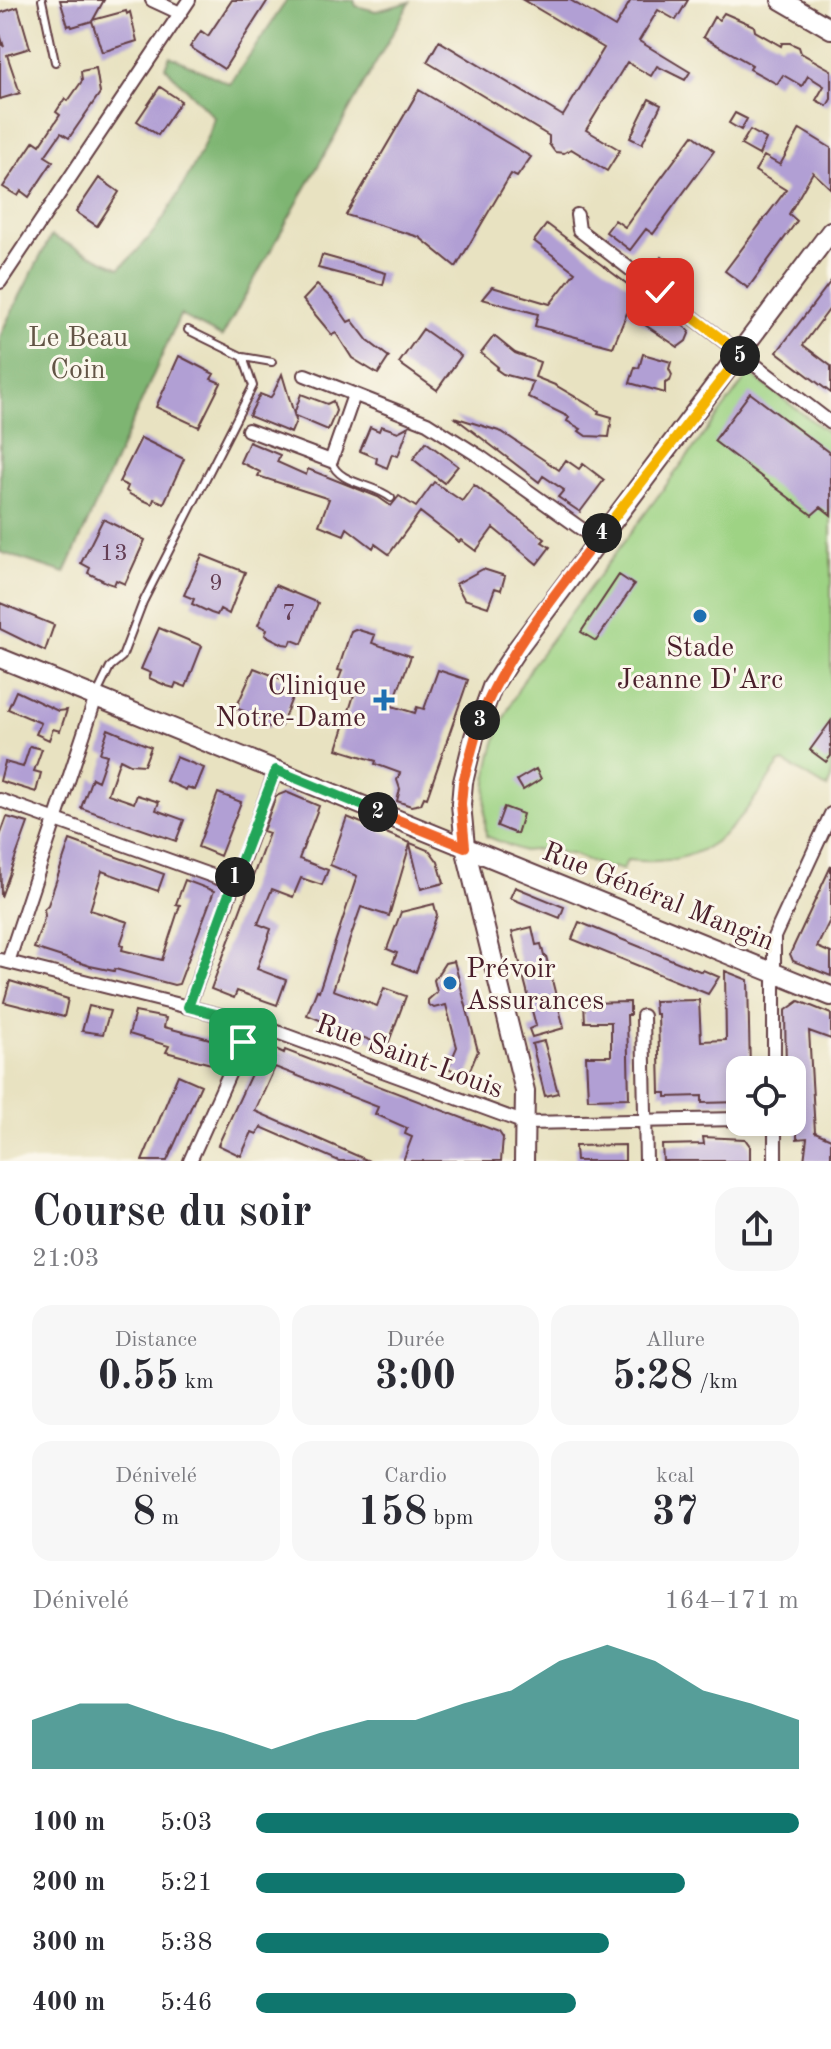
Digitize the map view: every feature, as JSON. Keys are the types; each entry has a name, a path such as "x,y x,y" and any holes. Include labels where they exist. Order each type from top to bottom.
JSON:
{"street":[{"path":"152,0 180,13"},
{"path":"0,282 189,0"},
{"path":"781,0 831,29"},
{"path":"577,215 579,230 831,423"},
{"path":"524,1161 525,1091 465,847 461,804 474,737 492,687 517,649 831,231"},
{"path":"305,375 427,423 597,540"},
{"path":"248,430 331,461 354,395"},
{"name":"Rue Général Mangin","path":"0,658 831,996"},
{"path":"4,961 96,697"},
{"path":"188,1007 276,770"},
{"path":"0,800 232,883"},
{"path":"774,1056 774,937 831,814"},
{"name":"Rue Saint-Louis","path":"4,961 252,1023 525,1123"},
{"path":"643,1016 646,1161"},
{"path":"190,1161 252,1023"},
{"path":"525,1123 726,1119"},
{"path":"775,1136 775,1161"}],"lane":[{"path":"42,0 55,62"},
{"path":"188,330 243,357 272,362"},
{"path":"96,697 110,667 122,657 143,602 253,386 243,357"},
{"path":"331,461 335,470 344,477 391,498"}],"green space":[{"name":"Le Beau Coin","path":"287,0 354,0 356,6 376,11 410,2 222,337 180,315 65,573 0,552 0,337 51,236 120,268 144,244 177,196 214,117 165,67 170,56 230,84"},
{"name":"Stade Jeanne D'Arc","path":"754,377 831,435 831,779 827,788 784,762 779,764 749,807 719,839 681,858 627,860 623,870 612,867 611,870 574,855 544,849 523,851 486,836 489,766 501,726 520,685 746,378"}],"building":[{"path":"60,0 104,0 93,20 130,12 137,41 102,52 92,21 68,26"},
{"path":"232,0 268,0 224,69 190,47 201,31 208,36"},
{"path":"523,0 570,0 615,27 631,0 688,0 676,20 658,10 639,41 690,72 685,80 657,66 651,76 627,62 586,130 620,150 607,171 571,149 564,153 555,152 549,144 549,136 427,62 439,41 563,116 604,48"},
{"path":"18,7 30,48 7,55 20,93 0,99 0,41 4,47 0,34 0,13"},
{"path":"724,13 754,26 755,31 781,46 782,43 790,43 799,47 801,53 831,70 831,99 827,106 816,100 824,86 808,76 802,86 783,75 777,84 750,69 752,65 703,37 714,17 719,20"},
{"path":"96,68 100,93 69,138 61,133 45,156 53,161 29,197 21,191 18,196 3,187 34,141 40,145 60,115 56,112 65,98 68,101 82,81 81,71"},
{"path":"160,87 181,101 158,135 137,121"},
{"path":"419,90 531,157 517,177 511,174 456,267 419,237 346,215"},
{"path":"649,99 661,105 642,144 630,138"},
{"path":"735,113 747,119 741,130 729,123"},
{"path":"800,129 831,148 831,189 813,172 789,214 797,221 748,288 725,271 786,190 755,171 764,156 780,165"},
{"path":"750,130 766,139 759,155 741,145"},
{"path":"693,135 714,151 653,234 646,229 630,250 606,232 615,220 625,227"},
{"path":"99,178 119,192 97,226 76,212"},
{"path":"547,224 690,331 686,341 678,347 627,313 613,347 535,326 538,314 482,299 492,287 550,304 575,272 534,241"},
{"path":"322,255 386,273 383,285 318,268"},
{"path":"661,257 681,272 673,282 654,268"},
{"path":"831,281 831,307 803,345 831,366 831,393 777,352"},
{"path":"317,285 332,299 348,322 352,320 368,341 389,357 378,374 352,358 336,333 332,335 303,300"},
{"path":"423,329 461,356 437,390 399,363"},
{"path":"494,336 515,353 540,362 535,377 555,385 598,413 612,417 609,437 586,436 567,421 569,417 528,397 533,382 496,369 498,367 481,353"},
{"path":"643,354 671,362 669,369 672,375 670,381 665,383 665,393 630,383"},
{"path":"179,356 214,374 211,379 221,383 199,427 156,407"},
{"path":"282,374 294,414 301,394 327,404 333,401 336,411 328,430 295,416 291,433 249,416 260,394 270,398"},
{"path":"750,393 831,454 831,515 821,507 812,515 714,441"},
{"path":"454,417 502,432 559,470 566,460 579,469 583,464 604,480 580,512 558,497 564,490 543,476 539,482"},
{"path":"381,426 398,432 409,426 398,456 392,454 387,468 376,463 377,458 360,451 370,427 379,431"},
{"path":"141,438 184,459 164,503 154,499 152,504 131,495 126,491 128,486 119,482"},
{"path":"249,442 280,455 277,462 306,475 308,469 378,497 391,506 399,496 416,507 434,482 462,501 474,485 545,539 542,542 550,547 537,564 493,528 476,551 420,512 389,554 375,544 373,548 347,528 344,535 319,525 329,499 258,476 260,472 240,462"},
{"path":"426,442 458,466 444,483 413,459"},
{"path":"103,519 145,540 125,584 116,580 114,585 108,583 88,573 90,568 81,563"},
{"path":"202,555 245,572 229,614 220,609 217,615 211,613 192,604 194,599 184,595"},
{"path":"483,569 505,576 501,590 495,588 488,607 464,599 456,584"},
{"path":"619,575 634,585 596,641 581,632"},
{"path":"275,585 318,603 302,644 292,640 290,645 283,644 265,635 267,629 258,625"},
{"path":"0,603 54,625 45,651 0,629"},
{"path":"159,628 202,646 186,687 176,683 174,688 167,686 149,678 151,673 141,669"},
{"path":"355,629 375,635 372,643 411,656 392,706 415,713 417,707 424,709 438,670 468,680 427,798 424,797 421,804 411,806 397,801 400,773 375,764 376,761 337,749 354,695 339,691 337,684 342,671 338,670 351,631"},
{"path":"254,668 297,685 281,726 271,722 269,728 244,717 246,712 236,708"},
{"path":"16,691 58,711 67,710 60,731 53,729 49,740 36,734 41,723 8,709"},
{"path":"831,721 831,756 826,762 810,750"},
{"path":"108,729 151,747 144,765 130,764 120,759 108,794 134,803 137,795 159,802 156,810 184,820 176,841 81,808 92,778 98,781 107,755 100,753"},
{"path":"30,746 42,749 34,771 41,773 36,792 0,781 5,762 23,767"},
{"path":"176,757 204,768 195,790 187,787 186,790 166,781"},
{"path":"536,769 541,779 523,790 517,780"},
{"path":"286,792 319,806 299,859 328,870 322,885 301,878 293,897 272,889 258,924 271,929 257,969 286,980 277,1005 237,991 234,998 211,989 269,833 263,831 276,796"},
{"path":"218,793 241,802 220,856 198,847"},
{"path":"504,807 523,814 517,834 497,826"},
{"path":"7,817 28,823 1,897 0,836"},
{"path":"347,817 430,851 438,862 444,883 421,889 410,844 389,916 361,907 356,921 333,990 377,1006 384,988 406,996 387,1047 307,1015 319,991 357,876 330,865"},
{"path":"70,840 164,874 158,891 102,871 90,910 128,922 120,945 123,946 122,950 162,960 185,880 214,891 179,984 90,966 34,948 45,916 44,909"},
{"path":"831,866 831,918 817,947 831,953 831,976 793,961 790,954"},
{"path":"515,887 564,907 560,918 510,898"},
{"path":"434,904 437,915 416,972 393,963 397,953 387,949 401,912"},
{"path":"579,922 719,977 708,994 572,939"},
{"path":"532,927 536,945 541,944 546,956 564,1028 532,1037 529,1029 536,1026 512,932"},
{"path":"454,961 478,1051 467,1077 448,1068 457,1047 446,1005 434,1008 428,1004 437,992 434,980 445,963"},
{"path":"725,971 748,980 750,1056 726,1056 726,1102 702,1103 702,1096 666,1097 666,1093 660,1093 658,1014 655,1014 654,1001 699,1000 701,1041 726,1040"},
{"path":"10,981 68,999 64,1017 4,1002"},
{"path":"799,1001 831,1014 831,1039 809,1031 815,1132 831,1139 831,1161 804,1161 807,1138 797,1139 797,1136 806,1136 806,1056 786,1056 785,1011"},
{"path":"630,1002 630,1015 627,1015 629,1098 588,1099 586,1056 611,1056 611,1022 585,1022 584,1003"},
{"path":"89,1006 110,1011 103,1034 82,1031"},
{"path":"135,1012 166,1018 164,1027 214,1040 211,1064 166,1052 169,1046 129,1034"},
{"path":"544,1041 558,1093 545,1096 532,1044"},
{"path":"265,1044 499,1132 503,1138 501,1161 403,1161 412,1137 405,1134 407,1128 375,1114 378,1107 275,1067 255,1111 369,1161 339,1161 261,1127 257,1134 252,1132 241,1156 218,1145"},
{"path":"178,1075 201,1085 167,1161 142,1161"},
{"path":"703,1137 745,1139 750,1146 750,1161 663,1161 662,1145 704,1144"},
{"path":"625,1145 625,1161 576,1161 575,1146"}],"place":[{"name":"Stade Jeanne D'Arc","path":"700,616"},
{"name":"Clinique Notre-Dame","path":"384,700"},
{"name":"Prévoir Assurances","path":"450,983"}],"route":[{"path":"243,1042 252,1023 188,1007 276,770 465,847 461,804 463,782 474,737 492,687 597,540 741,354 660,292"}]}
